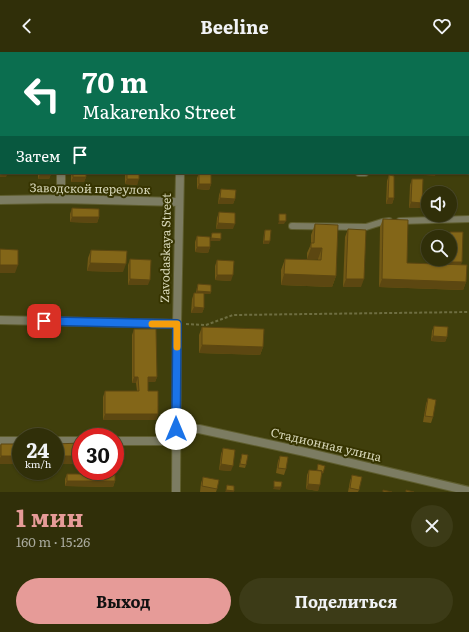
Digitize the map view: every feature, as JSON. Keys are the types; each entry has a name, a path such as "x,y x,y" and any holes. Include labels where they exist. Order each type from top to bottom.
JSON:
{"street":[{"path":"61,174 62,199"},
{"name":"Zavodaskaya Street","path":"176,492 180,174"},
{"name":"Заводской переулок","path":"0,200 62,199 179,202"},
{"path":"0,320 177,324"},
{"name":"Стадионная улица","path":"176,429 199,429 469,491"},
{"path":"0,441 12,441"},
{"path":"124,441 176,441"}],"lane":[{"path":"292,226 366,227 382,222 469,219"}],"path":[{"path":"177,324 206,325 233,315 469,312"}],"building":[{"path":"73,174 86,174 86,177 73,177"},
{"path":"127,174 139,174 139,179 127,179"},
{"path":"199,174 211,174 211,184 199,184"},
{"path":"389,175 394,176 394,198 388,198"},
{"path":"412,179 423,179 423,186 421,186 421,203 411,202"},
{"path":"221,189 236,190 235,199 220,198"},
{"path":"72,208 99,209 99,217 72,217"},
{"path":"219,212 235,213 235,224 218,223"},
{"path":"279,214 286,214 286,221 279,221"},
{"path":"383,219 408,220 407,263 421,263 421,266 467,265 466,282 382,279"},
{"path":"315,224 338,225 336,276 284,274 285,259 321,260 322,248 311,248 311,243 314,243"},
{"path":"348,229 366,230 364,279 346,279"},
{"path":"265,230 271,230 270,241 264,241"},
{"path":"457,232 463,232 462,262 457,262"},
{"path":"212,233 221,233 221,239 211,238"},
{"path":"197,236 210,237 210,247 197,247"},
{"path":"0,249 18,250 18,265 0,265"},
{"path":"91,250 127,251 126,264 90,263"},
{"path":"130,259 151,260 150,280 130,279"},
{"path":"217,260 234,261 233,275 217,275"},
{"path":"198,284 211,285 211,292 197,291"},
{"path":"194,293 204,293 204,308 194,307"},
{"path":"434,326 448,327 447,337 433,336"},
{"path":"202,327 264,329 263,347 202,345"},
{"path":"134,329 156,329 157,377 148,377 148,391 158,391 158,414 105,414 105,391 139,391 138,377 134,377"},
{"path":"428,398 436,400 433,417 425,416"},
{"path":"72,443 72,456 64,456 64,444"},
{"path":"1,444 12,444 12,456 1,456"},
{"path":"223,448 235,450 233,466 221,464"},
{"path":"242,454 248,455 246,465 240,464"},
{"path":"280,456 288,457 286,469 278,468"},
{"path":"318,464 325,466 323,473 322,471 317,470"},
{"path":"309,470 322,471 320,485 308,484"},
{"path":"67,474 72,474 72,480 115,480 115,481 67,481"},
{"path":"352,475 362,477 359,490 350,488"},
{"path":"203,477 219,480 217,489 202,486"},
{"path":"274,481 282,482 281,487 274,487"},
{"path":"227,485 234,486 234,491 226,490"}],"slow traffic":[{"path":"152,324 177,324 177,347"}],"route":[{"path":"44,321 177,324 176,429"}]}
